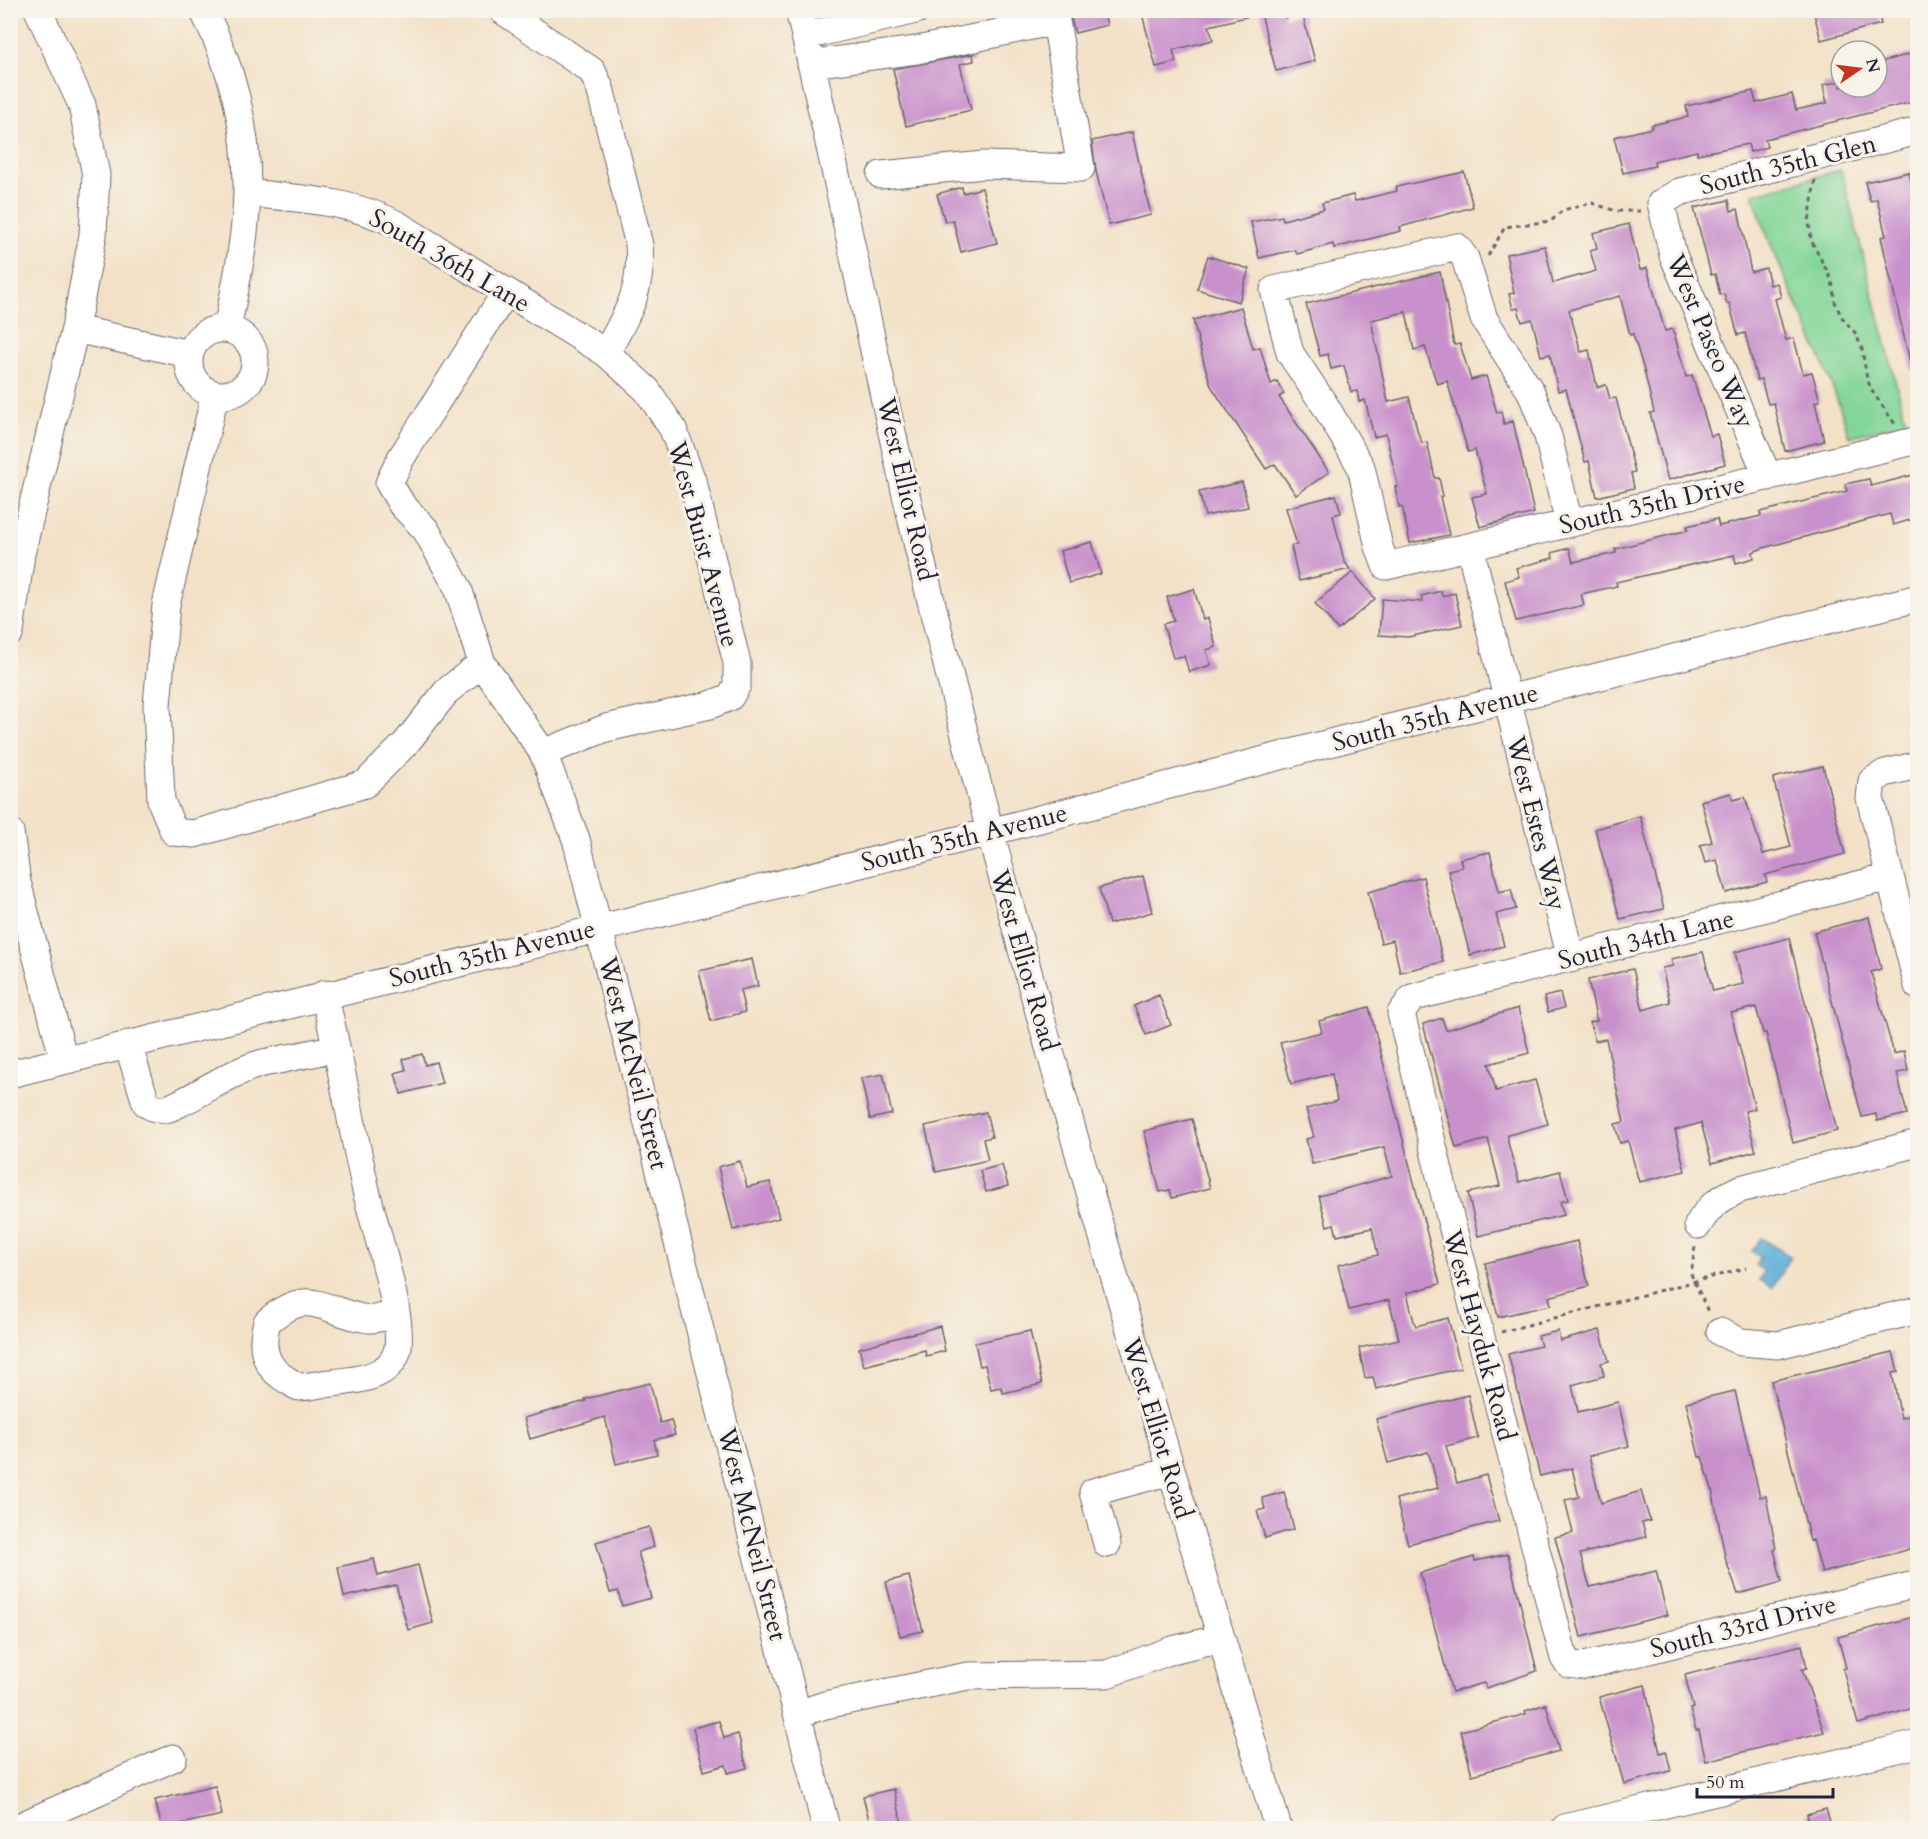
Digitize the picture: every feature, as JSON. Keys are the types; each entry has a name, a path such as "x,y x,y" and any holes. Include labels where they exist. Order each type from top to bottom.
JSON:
{"street":[{"path":"10,632 21,554 20,519 75,329 93,235 96,175 82,105 38,10"},
{"path":"203,10 228,69 239,113 247,193 240,259 227,329"},
{"path":"502,10 592,71 600,88 639,245 642,270 635,300 606,353"},
{"path":"802,23 916,10"},
{"path":"811,64 917,50 1056,21 1082,168 984,165 881,175"},
{"name":"West Elliot Road","path":"802,23 939,632 990,832 1121,1303 1278,1828"},
{"name":"South 35th Glen","path":"1662,208 1679,192 1917,131"},
{"name":"South 36th Lane","path":"247,193 341,204 373,212 606,353"},
{"name":"West Paseo Way","path":"1662,208 1673,255 1768,477"},
{"name":"South 35th Drive","path":"1468,271 1465,258 1457,247 1274,290 1290,353 1326,406 1360,466 1379,547 1386,566 1909,442"},
{"path":"1468,271 1484,319 1531,392 1548,436 1569,524"},
{"name":"West McNeil Street","path":"506,292 401,458 389,483 402,505 426,530 458,588 482,663 543,753 576,838 826,1828"},
{"path":"75,329 189,354"},
{"path":"227,329 237,332 252,349 254,371 242,389 232,394 215,394 201,388 194,380 189,370 189,354 197,339 206,333 227,329"},
{"name":"West Buist Avenue","path":"543,753 606,728 710,705 730,697 737,685 737,663 690,476 672,429 647,390 606,353"},
{"path":"215,394 166,605 158,705 161,801 174,832 194,834 365,784 406,743 447,691 482,663"},
{"name":"West Estes Way","path":"1470,547 1571,959"},
{"name":"South 35th Avenue","path":"10,1074 324,994 990,832 1507,699 1917,598"},
{"path":"1917,765 1885,773 1872,781 1870,798 1917,986"},
{"path":"11,846 17,882 64,1060"},
{"name":"South 34th Lane","path":"1405,1005 1413,998 1435,991 1571,959 1889,877"},
{"path":"324,994 395,1314 397,1351 389,1366 356,1380 298,1387 278,1375 268,1362 263,1349 267,1322 294,1304 328,1306 369,1319 395,1314"},
{"name":"West Hayduk Road","path":"1405,1005 1401,1013 1402,1026 1560,1651 1569,1664"},
{"path":"128,1044 146,1104 153,1109 161,1110 173,1107 222,1080 262,1063 336,1047"},
{"path":"1698,1225 1707,1208 1720,1198 1740,1189 1917,1143"},
{"path":"1720,1332 1741,1342 1778,1345 1917,1310"},
{"path":"1107,1544 1093,1492 1171,1470"},
{"name":"South 33rd Drive","path":"1569,1664 1584,1666 1917,1584"},
{"path":"798,1714 825,1705 968,1676 1107,1674 1172,1650 1221,1638"},
{"path":"1565,1828 1917,1744"},
{"path":"16,1828 173,1758"}],"path":[{"path":"1811,158 1816,182 1809,222 1811,240 1832,280 1835,302 1841,316 1856,334 1862,349 1867,379 1909,442"},
{"path":"1468,271 1488,257 1505,227 1551,221 1563,210 1575,205 1592,203 1616,211 1662,208"},
{"path":"1698,1225 1690,1274 1720,1332"},
{"path":"1482,1337 1746,1268"}],"green space":[{"path":"1841,170 1906,422 1849,437 1828,375 1775,255 1753,194"}],"water":[{"path":"1761,1238 1791,1257 1772,1288 1759,1280 1764,1271 1755,1265 1761,1257 1752,1251"}],"building":[{"path":"1085,10 1103,10 1107,25 1075,33 1070,15"},
{"path":"1141,10 1250,10 1250,16 1209,26 1213,40 1173,50 1176,62 1156,67"},
{"path":"1260,10 1283,10 1285,18 1302,13 1315,61 1276,71"},
{"path":"1813,10 1878,10 1881,24 1821,40"},
{"path":"1917,52 1917,101 1765,139 1767,147 1750,152 1748,144 1697,154 1697,151 1654,161 1655,166 1623,173 1614,137 1652,128 1651,125 1688,117 1686,106 1753,91 1756,103 1792,94 1796,110 1827,103 1823,85 1829,84 1829,99 1889,99 1889,60"},
{"path":"973,54 974,61 960,64 971,110 906,126 893,69"},
{"path":"1132,132 1151,215 1109,225 1096,171 1092,141"},
{"path":"1464,172 1473,207 1400,227 1401,231 1334,248 1333,244 1297,254 1295,250 1259,258 1251,222 1282,216 1283,220 1324,209 1322,203 1353,195 1355,201 1397,191 1396,187"},
{"path":"1909,172 1917,209 1917,370 1912,371 1881,237 1886,236 1877,199 1870,201 1865,182"},
{"path":"962,187 963,193 982,188 997,243 961,252 953,220 945,222 937,194"},
{"path":"1729,200 1731,211 1738,209 1751,272 1766,268 1770,285 1777,283 1781,297 1775,299 1786,340 1794,338 1803,374 1812,372 1820,401 1815,402 1824,441 1785,451 1774,403 1768,404 1761,379 1757,380 1745,333 1738,335 1729,303 1727,304 1724,294 1720,295 1715,274 1711,275 1694,208"},
{"path":"1629,224 1640,270 1647,268 1665,331 1673,329 1686,377 1692,375 1711,436 1717,434 1725,464 1668,480 1650,413 1654,412 1644,370 1633,334 1630,335 1620,296 1569,310 1581,352 1589,350 1597,387 1606,385 1610,399 1616,398 1635,472 1631,473 1634,488 1597,497 1589,461 1585,462 1566,389 1558,391 1550,354 1541,356 1532,319 1522,322 1518,308 1513,309 1509,294 1514,293 1506,254 1545,246 1553,283 1596,271 1590,250 1597,248 1593,233"},
{"path":"1208,256 1249,269 1239,302 1197,289"},
{"path":"1440,272 1454,345 1460,344 1471,380 1486,376 1497,413 1501,411 1504,424 1513,421 1534,513 1480,527 1472,497 1487,494 1475,450 1468,452 1447,381 1437,384 1425,347 1414,350 1406,312 1371,320 1388,402 1409,397 1418,433 1422,443 1427,442 1435,478 1439,478 1443,496 1440,497 1449,535 1410,543 1402,506 1399,507 1395,487 1398,487 1386,434 1374,437 1365,400 1359,402 1357,391 1351,392 1344,366 1331,369 1328,354 1320,356 1306,304"},
{"path":"1241,307 1253,349 1260,347 1271,384 1277,381 1284,394 1279,397 1329,472 1296,495 1275,464 1266,469 1211,386 1204,363 1193,320"},
{"path":"1917,474 1917,518 1893,525 1890,514 1763,548 1753,552 1754,558 1736,563 1734,555 1616,582 1617,586 1581,594 1584,605 1516,621 1505,581 1519,577 1516,568 1553,558 1552,553 1569,548 1573,562 1616,553 1615,549 1688,530 1687,526 1717,519 1719,526 1761,516 1760,512 1847,491 1845,484 1869,479 1871,486"},
{"path":"1242,482 1248,507 1205,516 1199,492"},
{"path":"1336,495 1341,513 1333,515 1344,561 1350,569 1299,581 1291,546 1297,545 1286,508"},
{"path":"1092,542 1101,574 1069,583 1060,551"},
{"path":"1353,572 1375,599 1338,630 1315,603"},
{"path":"1194,589 1203,620 1208,618 1216,647 1206,650 1211,665 1189,672 1184,656 1173,658 1163,624 1174,621 1167,597"},
{"path":"1441,591 1442,596 1455,593 1462,625 1408,637 1379,635 1382,599 1423,602 1421,596"},
{"path":"1823,766 1845,854 1765,875 1767,882 1726,893 1717,860 1705,863 1700,845 1712,842 1701,801 1731,793 1733,800 1745,797 1763,854 1791,847 1773,778"},
{"path":"1640,816 1664,909 1620,919 1595,829"},
{"path":"1490,852 1499,892 1511,889 1516,909 1496,914 1504,946 1470,955 1448,870 1462,867 1460,859"},
{"path":"1143,876 1152,912 1109,924 1099,888"},
{"path":"1423,877 1443,962 1400,972 1393,940 1381,943 1368,892"},
{"path":"1869,917 1881,969 1871,972 1894,1054 1904,1051 1908,1071 1897,1073 1907,1114 1877,1121 1876,1114 1862,1117 1814,932"},
{"path":"1789,938 1837,1131 1793,1143 1766,1033 1763,1033 1756,1007 1731,1013 1755,1109 1745,1111 1756,1151 1712,1163 1701,1123 1675,1130 1685,1171 1639,1182 1628,1141 1620,1143 1615,1124 1624,1122 1606,1039 1595,1041 1590,1022 1597,1021 1588,980 1633,969 1643,1010 1670,1002 1662,968 1673,966 1671,959 1703,952 1713,991 1743,984 1735,952"},
{"path":"752,959 758,986 740,990 745,1012 711,1021 699,971"},
{"path":"1560,993 1564,1008 1548,1012 1544,997"},
{"path":"1159,995 1171,1025 1146,1035 1134,1006"},
{"path":"1369,1007 1440,1284 1407,1293 1414,1322 1416,1326 1448,1318 1461,1368 1376,1389 1373,1377 1365,1378 1359,1348 1399,1339 1389,1300 1349,1310 1338,1265 1378,1255 1372,1228 1337,1236 1334,1224 1327,1226 1319,1196 1392,1176 1384,1147 1312,1164 1306,1139 1314,1137 1306,1109 1337,1101 1332,1074 1291,1084 1280,1042 1322,1032 1319,1021"},
{"path":"1518,1008 1529,1053 1489,1064 1496,1091 1535,1080 1548,1124 1508,1135 1508,1143 1519,1182 1560,1171 1568,1200 1560,1202 1564,1215 1478,1236 1468,1193 1500,1186 1488,1139 1456,1148 1423,1024 1442,1018 1446,1030"},
{"path":"422,1054 425,1065 436,1062 442,1083 401,1094 395,1073 406,1070 403,1059"},
{"path":"883,1074 892,1114 870,1119 861,1078"},
{"path":"986,1112 992,1137 983,1139 988,1160 936,1172 925,1126"},
{"path":"1192,1119 1210,1188 1172,1198 1170,1190 1160,1192 1144,1131"},
{"path":"740,1161 747,1187 770,1182 779,1218 733,1230 718,1167"},
{"path":"1002,1165 1008,1186 986,1192 980,1171"},
{"path":"1577,1241 1589,1286 1549,1297 1551,1305 1498,1317 1485,1263"},
{"path":"940,1326 945,1351 926,1356 925,1350 864,1366 859,1348"},
{"path":"1600,1330 1609,1361 1601,1363 1604,1376 1572,1385 1578,1412 1618,1402 1629,1446 1589,1456 1601,1503 1641,1491 1650,1521 1642,1523 1646,1537 1580,1554 1590,1587 1656,1571 1667,1615 1581,1637 1555,1537 1573,1533 1565,1500 1579,1497 1572,1468 1540,1476 1508,1354 1541,1346 1538,1336 1558,1331 1560,1341"},
{"path":"1030,1331 1042,1384 1003,1393 1001,1387 991,1389 985,1365 980,1366 975,1343"},
{"path":"1893,1352 1898,1372 1892,1373 1901,1418 1909,1416 1917,1449 1917,1547 1822,1573 1813,1540 1810,1541 1771,1381"},
{"path":"650,1383 660,1423 671,1420 675,1435 654,1440 657,1454 616,1464 605,1417 530,1439 524,1418 586,1401 585,1399"},
{"path":"1735,1391 1760,1497 1766,1496 1776,1549 1774,1550 1782,1582 1738,1594 1726,1561 1712,1489 1702,1457 1699,1457 1686,1402"},
{"path":"1468,1395 1478,1438 1446,1446 1457,1483 1486,1475 1499,1521 1408,1544 1396,1499 1438,1488 1428,1452 1388,1463 1376,1419"},
{"path":"1284,1492 1294,1529 1265,1538 1257,1511 1265,1509 1262,1498"},
{"path":"649,1527 654,1547 638,1552 651,1598 622,1606 618,1591 610,1593 596,1542"},
{"path":"1508,1554 1537,1671 1486,1688 1484,1683 1452,1692 1420,1573 1474,1557 1475,1561"},
{"path":"374,1559 378,1576 418,1565 433,1623 408,1630 396,1585 344,1597 338,1567"},
{"path":"909,1576 923,1631 900,1636 886,1582"},
{"path":"1917,1616 1917,1707 1858,1724 1843,1669 1846,1668 1838,1637"},
{"path":"1802,1645 1807,1668 1802,1669 1824,1732 1706,1761 1699,1730 1696,1730 1690,1709 1693,1708 1685,1675"},
{"path":"1645,1685 1660,1753 1666,1751 1671,1771 1624,1784 1599,1697"},
{"path":"1546,1704 1559,1751 1472,1775 1461,1731 1526,1714 1525,1711"},
{"path":"719,1721 724,1738 738,1734 747,1768 728,1773 726,1765 704,1771 693,1728"},
{"path":"215,1786 222,1815 162,1828 155,1800"},
{"path":"894,1789 903,1828 871,1828 863,1796"},
{"path":"1826,1809 1832,1828 1810,1828 1807,1814"}]}
